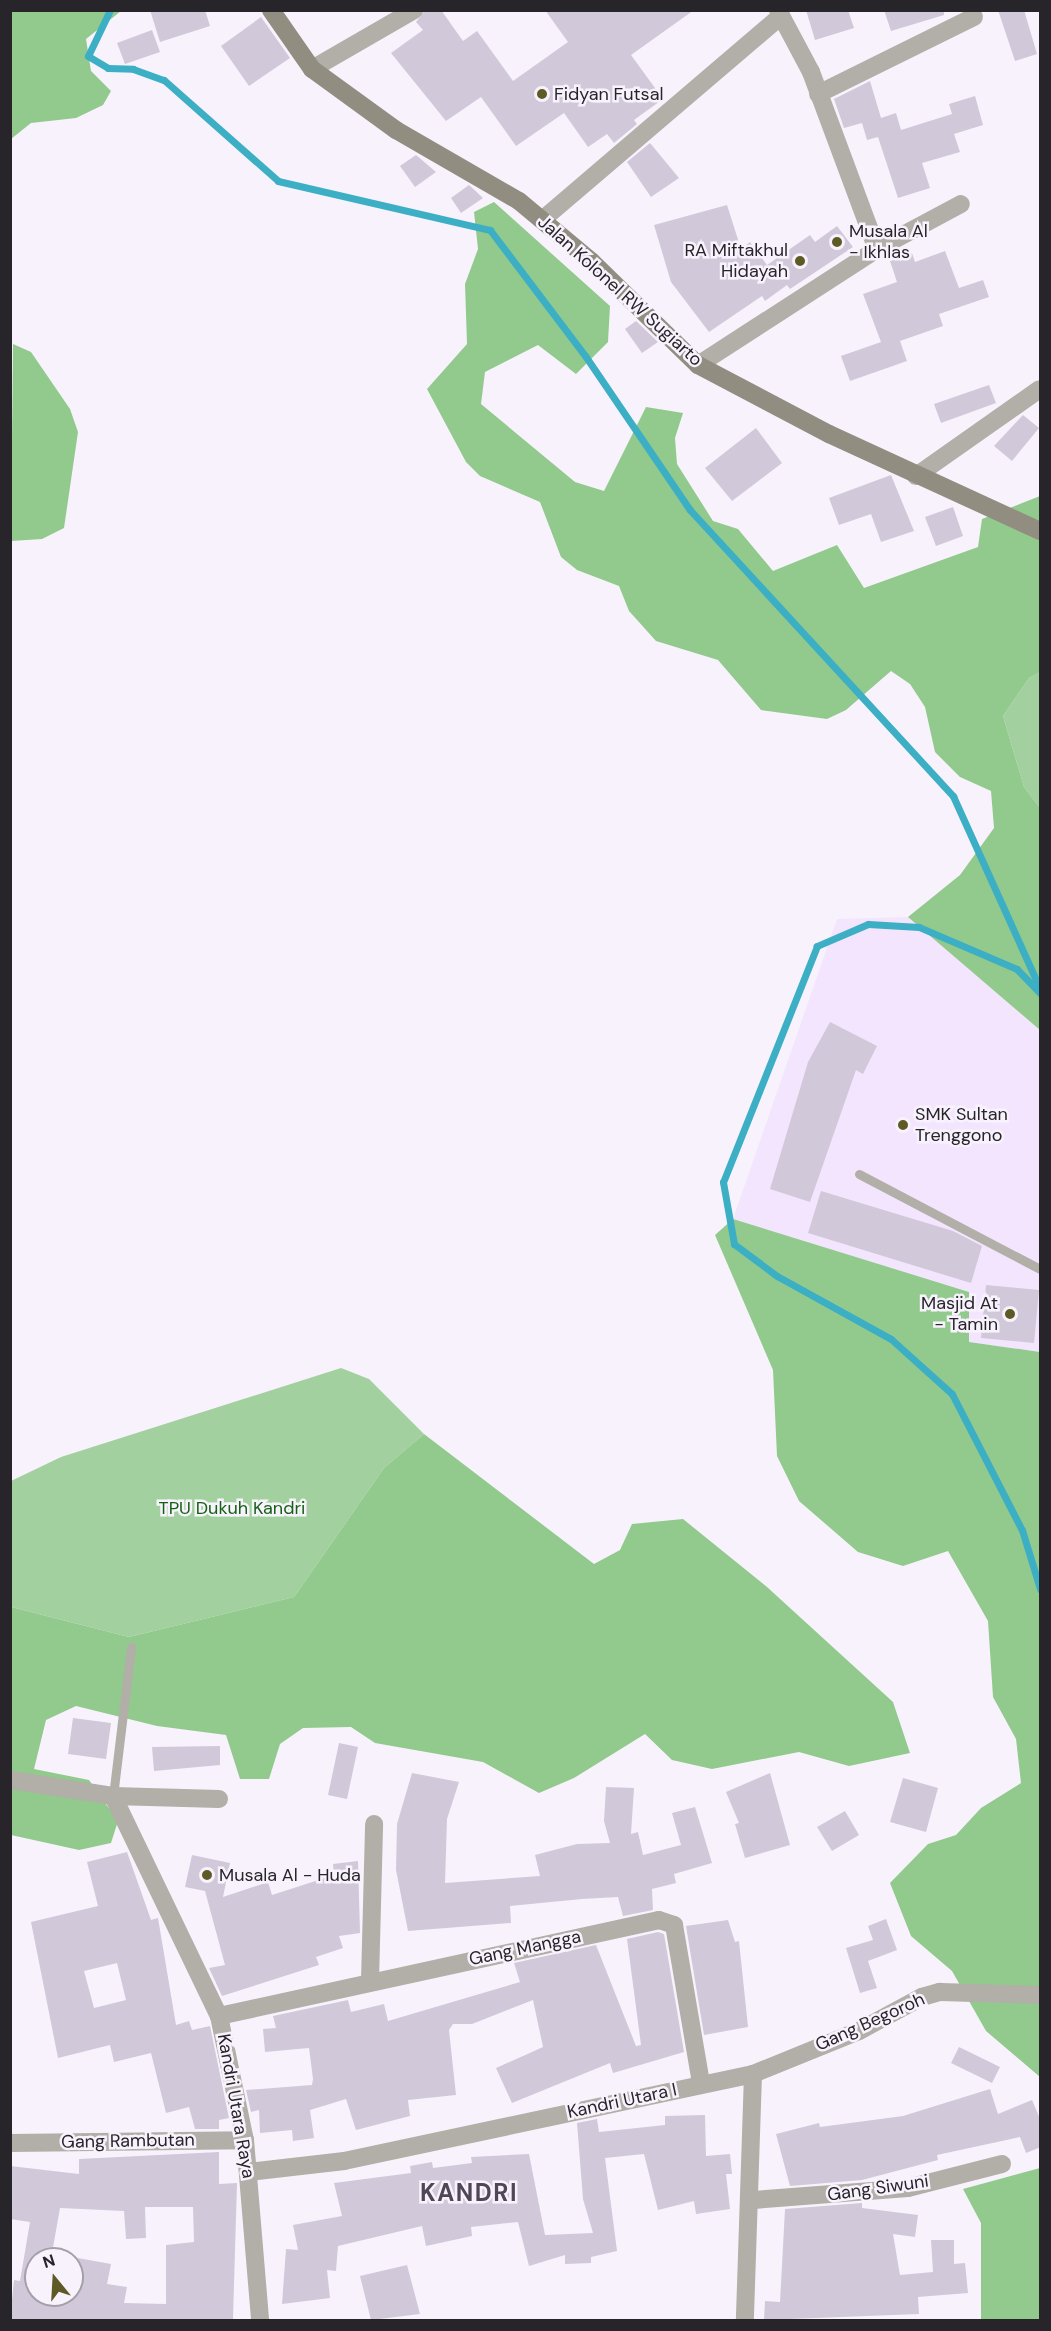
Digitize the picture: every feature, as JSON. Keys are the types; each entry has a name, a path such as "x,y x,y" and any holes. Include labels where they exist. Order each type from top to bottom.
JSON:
{"main road":[{"name":"Jalan Kolonel RW Sugiarto","path":"272,10 312,69 396,130 519,201 698,365 916,476 1041,531"}],"street":[{"path":"312,69 414,10"},
{"path":"542,220 780,13 818,94 877,249"},
{"path":"818,94 974,17"},
{"path":"698,365 877,249 961,204"},
{"path":"916,476 1041,389"},
{"path":"10,1780 116,1801 219,1799"},
{"name":"Kandri Utara Raya","path":"116,1801 219,2016 245,2140 260,2320"},
{"path":"370,1981 374,1824"},
{"name":"Gang Mangga","path":"219,2016 370,1981 668,1922 674,1925 701,2083"},
{"name":"Gang Begoroh","path":"753,2074 859,2031 922,1997 940,1992 1034,1997"},
{"path":"745,2320 753,2200 753,2074"},
{"name":"Kandri Utara I","path":"249,2172 344,2161 701,2083 753,2074"},
{"name":"Gang Rambutan","path":"10,2143 245,2140"},
{"name":"Gang Siwuni","path":"753,2200 908,2188 1002,2164"}],"lane":[{"path":"860,1174 1041,1269"},
{"path":"116,1801 131,1647"}],"shaded area":[{"name":"SMK Sultan Trenggono","path":"908,917 1040,1030 1040,1352 968,1342 969,1292 733,1219 837,919"}],"green space":[{"path":"11,10 121,11 86,39 91,71 111,91 103,105 76,118 31,123 11,139"},
{"path":"494,202 610,306 608,342 576,374 538,345 485,372 481,404 575,482 604,491 646,407 683,413 675,438 677,464 713,521 738,529 773,571 837,545 864,588 978,547 982,519 1040,496 1040,672 1029,678 1003,716 1024,787 1040,808 1040,1030 908,917 960,875 994,828 991,791 960,777 935,752 925,707 910,684 891,671 846,710 827,719 761,710 718,660 656,641 629,611 619,586 577,570 561,557 540,502 480,476 466,462 427,389 467,344 465,284 478,249 474,212"},
{"path":"13,344 31,352 70,409 78,432 64,528 42,539 11,541"},
{"path":"1040,672 1040,808 1024,787 1003,716 1029,678"},
{"path":"733,1219 969,1292 969,1342 1040,1352 1040,2077 986,2031 952,1971 911,1936 890,1883 928,1844 956,1835 981,1808 1021,1783 1016,1739 993,1697 988,1621 948,1551 903,1566 858,1552 799,1501 777,1456 773,1370 715,1235"},
{"name":"TPU Dukuh Kandri","path":"341,1368 369,1379 424,1434 384,1468 294,1597 129,1637 11,1607 11,1481 61,1457"},
{"path":"424,1434 594,1564 620,1550 632,1524 683,1519 767,1587 893,1702 910,1753 849,1766 799,1752 712,1769 672,1760 645,1734 574,1778 539,1793 483,1762 375,1743 351,1727 303,1728 280,1744 269,1779 240,1779 226,1735 157,1726 76,1706 46,1720 34,1769 89,1780 118,1821 111,1843 79,1850 11,1835 11,1607 129,1637 294,1597 384,1468"},
{"path":"1040,2168 1040,2320 981,2320 981,2223 963,2189"}],"building":[{"path":"150,10 205,10 210,26 160,42"},
{"path":"425,10 441,10 463,41 477,31 513,81 568,42 545,10 694,10 631,55 663,99 634,120 637,124 614,143 607,134 588,147 564,113 516,146 481,97 446,121 391,53 423,30 416,22"},
{"path":"806,10 848,10 854,28 815,40"},
{"path":"884,10 944,10 944,15 891,31"},
{"path":"998,10 1024,10 1037,54 1015,61"},
{"path":"261,17 290,58 249,86 221,46"},
{"path":"152,30 160,52 125,64 117,43"},
{"path":"870,81 881,118 896,113 901,130 952,114 949,104 975,96 983,125 954,134 960,152 922,163 930,188 898,198 878,137 867,140 862,123 844,128 834,99"},
{"path":"650,143 679,178 651,197 627,162"},
{"path":"416,155 436,172 415,187 400,166"},
{"path":"469,185 483,198 461,213 451,198"},
{"path":"727,205 741,249 750,242 767,265 810,235 815,242 837,226 853,247 790,289 787,285 765,301 762,296 709,332 671,282 654,225"},
{"path":"945,251 959,288 983,280 989,297 939,314 943,326 900,341 907,361 850,381 841,356 881,342 863,294 897,282 890,261 912,253 915,262"},
{"path":"636,321 658,342 642,353 625,329"},
{"path":"989,385 996,403 941,423 934,404"},
{"path":"1023,415 1039,428 1012,461 994,446"},
{"path":"756,428 782,463 732,501 705,468"},
{"path":"891,475 914,531 881,542 871,514 839,525 829,498"},
{"path":"953,507 963,536 936,546 925,517"},
{"path":"830,1022 877,1046 863,1074 856,1070 810,1202 770,1189 808,1062"},
{"path":"821,1191 953,1231 982,1246 971,1283 808,1233"},
{"name":"Masjid At - Tamin","path":"986,1285 1039,1290 1034,1343 981,1338"},
{"path":"73,1718 111,1723 106,1759 68,1754"},
{"path":"339,1743 358,1747 347,1799 328,1795"},
{"path":"220,1746 220,1765 154,1771 152,1747"},
{"path":"412,1773 459,1782 447,1819 445,1883 540,1876 535,1855 577,1844 610,1843 604,1821 606,1787 634,1788 631,1834 638,1832 643,1855 681,1845 672,1813 695,1807 712,1863 674,1874 676,1883 652,1889 653,1910 623,1916 618,1897 582,1899 510,1906 511,1923 408,1931 396,1870 397,1824"},
{"path":"770,1773 790,1845 745,1858 735,1824 739,1823 726,1792"},
{"path":"903,1778 938,1788 926,1832 890,1822"},
{"path":"845,1811 859,1835 832,1851 817,1827"},
{"path":"127,1852 151,1920 158,1918 176,2025 189,2021 192,2030 210,2026 229,2118 219,2120 219,2129 195,2129 189,2107 166,2113 151,2053 114,2062 110,2045 58,2058 31,1922 98,1906 87,1862","holes":["117,1963 126,2000 94,2008 84,1971"]},
{"path":"192,1855 230,1863 223,1897 268,1882 272,1895 334,1875 333,1864 358,1861 360,1933 339,1936 343,1948 316,1957 319,1965 222,1996 209,1968 225,1965 205,1891 185,1887"},
{"path":"886,1919 897,1950 868,1961 877,1988 860,1993 846,1948 873,1940 868,1926"},
{"path":"728,1920 735,1942 739,1941 748,2027 704,2035 686,1926"},
{"path":"658,1932 664,1934 684,2052 613,2073 610,2063 512,2103 496,2068 543,2047 533,2000 472,2024 453,2024 449,2030 456,2095 408,2100 410,2116 356,2130 346,2099 310,2110 314,2138 293,2141 292,2130 260,2133 259,2110 251,2112 246,2090 312,2085 313,2079 309,2048 265,2052 263,2029 276,2028 273,2016 348,2000 351,2012 384,2004 388,2021 520,1982 514,1963 596,1945 636,2046 641,2045 627,1939"},
{"path":"959,2047 1000,2067 992,2083 951,2063"},
{"path":"990,2089 998,2114 1032,2100 1041,2121 1041,2147 1026,2153 1020,2137 937,2155 938,2160 862,2180 790,2186 776,2134 819,2123 820,2127 903,2116"},
{"path":"705,2115 706,2156 730,2154 732,2174 726,2174 730,2209 696,2214 694,2201 658,2210 644,2154 605,2158 617,2251 591,2257 591,2263 565,2264 565,2255 529,2266 518,2222 471,2227 472,2236 426,2246 422,2226 338,2246 336,2271 327,2270 330,2298 282,2304 286,2249 298,2250 293,2225 342,2216 334,2183 411,2173 410,2166 432,2162 433,2168 472,2163 471,2157 529,2154 545,2235 593,2233 583,2199 577,2123 597,2119 599,2132 665,2125 665,2116"},
{"path":"219,2152 219,2184 237,2183 233,2319 10,2320 14,2280 20,2281 24,2257 24,2307 84,2307 84,2259 111,2264 107,2284 127,2287 124,2303 166,2304 166,2245 194,2242 193,2207 145,2207 146,2238 126,2239 124,2211 60,2208 53,2247 26,2247 30,2222 10,2219 10,2166 79,2174 79,2159"},
{"path":"862,2203 862,2208 918,2215 915,2237 893,2234 900,2275 933,2272 931,2240 954,2240 954,2264 965,2263 968,2293 918,2297 919,2314 764,2320 765,2301 780,2302 785,2209"},
{"path":"407,2265 420,2314 371,2320 360,2276"}],"waterway":[{"path":"110,10 88,56 108,68 133,69 164,80 278,181 490,230 586,357 690,510 953,796 1040,989"},
{"path":"1040,993 1017,969 919,927 868,924 817,946 723,1182 734,1244 777,1276 891,1339 952,1394 1022,1530 1040,1589"}],"place":[{"name":"Fidyan Futsal","path":"542,94"},
{"name":"Musala Al - Ikhlas","path":"837,242"},
{"name":"RA Miftakhul Hidayah","path":"800,261"},
{"name":"SMK Sultan Trenggono","path":"903,1125"},
{"name":"Masjid At - Tamin","path":"1010,1314"},
{"name":"Musala Al - Huda","path":"207,1875"}],"district":[{"name":"KANDRI","path":"469,2193"}]}
